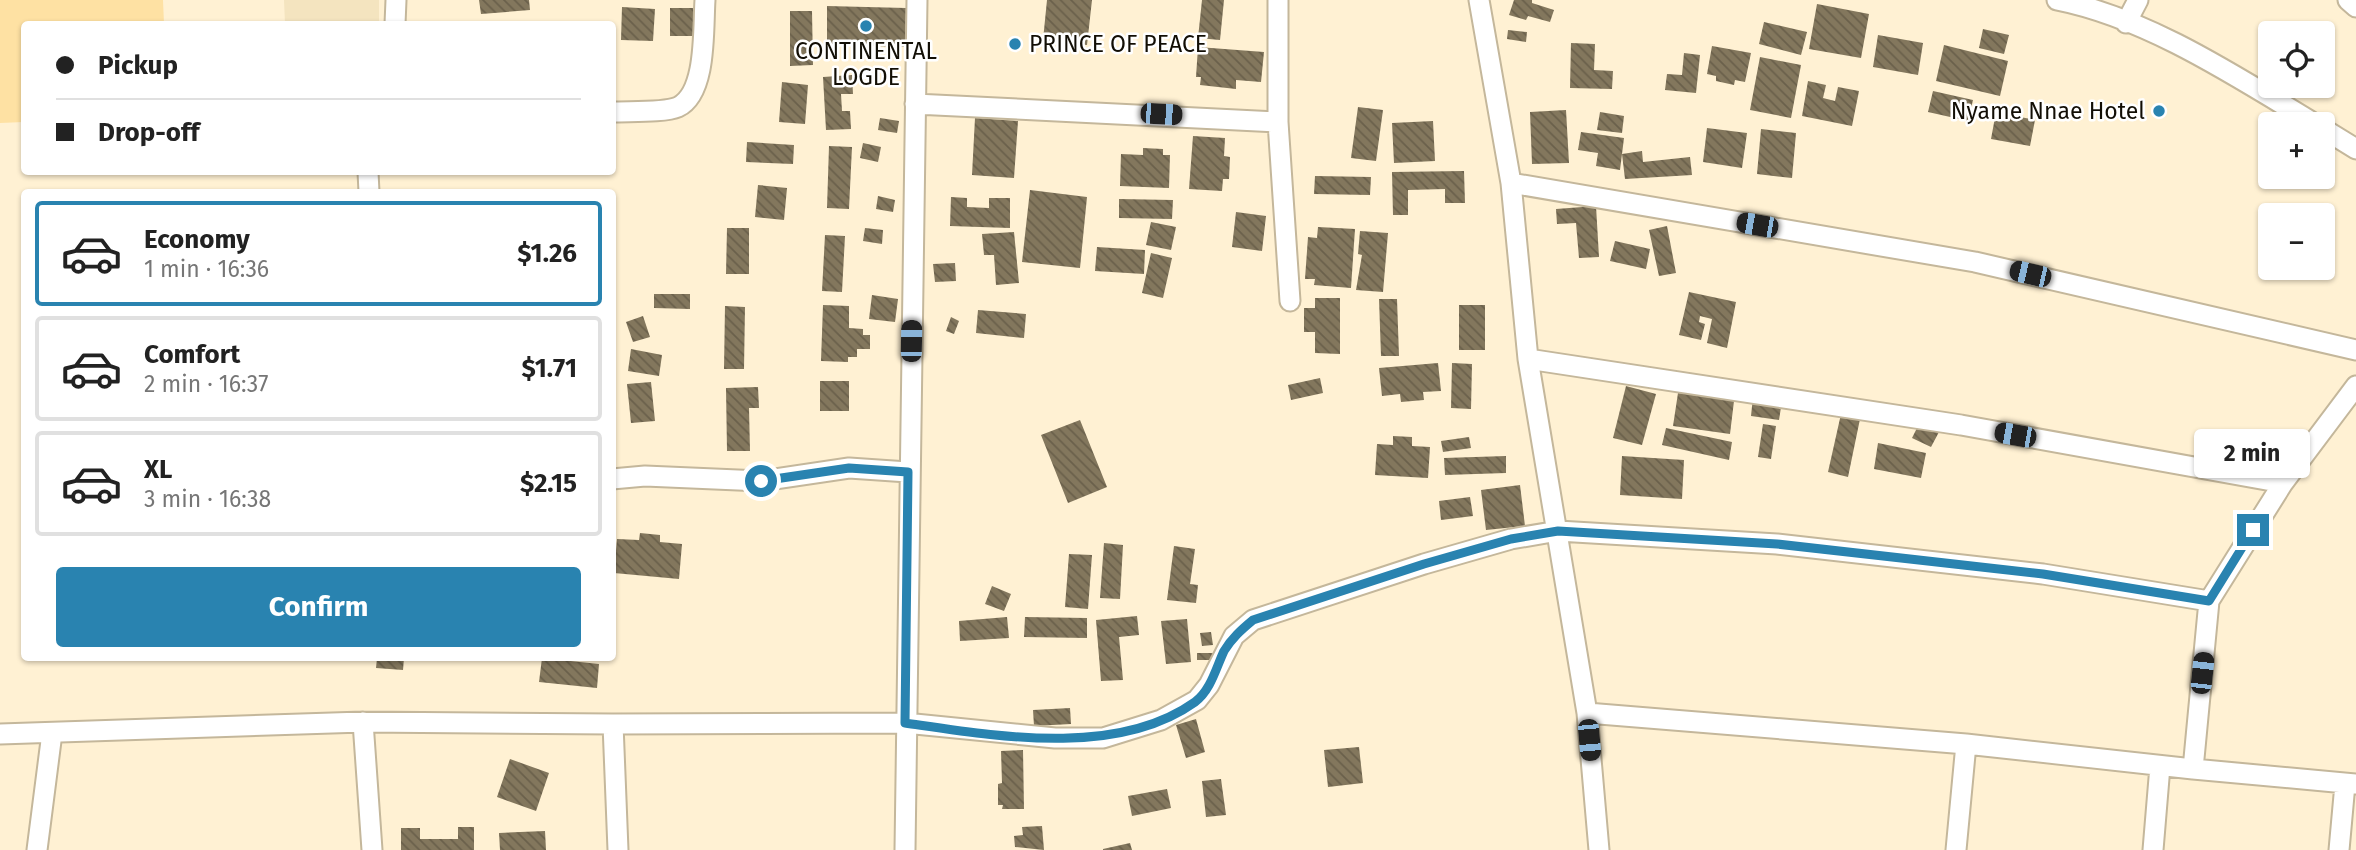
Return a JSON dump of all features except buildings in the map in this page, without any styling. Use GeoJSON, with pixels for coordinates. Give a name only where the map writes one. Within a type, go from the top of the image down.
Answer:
{"type":"FeatureCollection","features":[{"type":"Feature","properties":{"kind":"street"},"geometry":{"type":"LineString","coordinates":[[396,0],[396,21]]}},
{"type":"Feature","properties":{"kind":"street"},"geometry":{"type":"LineString","coordinates":[[616,113],[676,108],[692,97],[699,75],[705,0]]}},
{"type":"Feature","properties":{"kind":"street"},"geometry":{"type":"LineString","coordinates":[[905,850],[908,472],[917,0]]}},
{"type":"Feature","properties":{"kind":"street"},"geometry":{"type":"LineString","coordinates":[[1278,0],[1278,122],[1290,301]]}},
{"type":"Feature","properties":{"kind":"street"},"geometry":{"type":"LineString","coordinates":[[1479,0],[1511,183],[1528,359],[1587,713],[1599,850]]}},
{"type":"Feature","properties":{"kind":"street"},"geometry":{"type":"LineString","coordinates":[[2126,23],[2138,0]]}},
{"type":"Feature","properties":{"kind":"street"},"geometry":{"type":"LineString","coordinates":[[2348,0],[2356,7]]}},
{"type":"Feature","properties":{"kind":"street"},"geometry":{"type":"LineString","coordinates":[[2064,1],[2175,43],[2294,112]]}},
{"type":"Feature","properties":{"kind":"street"},"geometry":{"type":"LineString","coordinates":[[915,104],[1278,122]]}},
{"type":"Feature","properties":{"kind":"street"},"geometry":{"type":"LineString","coordinates":[[2335,136],[2356,149]]}},
{"type":"Feature","properties":{"kind":"street"},"geometry":{"type":"LineString","coordinates":[[1511,183],[1975,262],[2356,350]]}},
{"type":"Feature","properties":{"kind":"street"},"geometry":{"type":"LineString","coordinates":[[1528,359],[1961,425],[2284,483]]}},
{"type":"Feature","properties":{"kind":"street"},"geometry":{"type":"LineString","coordinates":[[2193,769],[2209,601],[2284,483],[2356,386]]}},
{"type":"Feature","properties":{"kind":"street"},"geometry":{"type":"LineString","coordinates":[[616,479],[645,476],[761,481],[849,468],[908,472]]}},
{"type":"Feature","properties":{"kind":"street"},"geometry":{"type":"LineString","coordinates":[[0,734],[363,722],[905,723],[1055,738],[1103,738],[1161,720],[1197,701],[1209,685],[1234,636],[1253,620],[1424,564],[1511,539],[1558,531],[1777,544],[2043,574],[2209,601]]}},
{"type":"Feature","properties":{"kind":"street"},"geometry":{"type":"LineString","coordinates":[[1587,713],[1966,744],[2350,784],[2339,850]]}},
{"type":"Feature","properties":{"kind":"street"},"geometry":{"type":"LineString","coordinates":[[363,722],[372,850]]}},
{"type":"Feature","properties":{"kind":"street"},"geometry":{"type":"LineString","coordinates":[[613,724],[618,850]]}},
{"type":"Feature","properties":{"kind":"street"},"geometry":{"type":"LineString","coordinates":[[37,850],[52,733]]}},
{"type":"Feature","properties":{"kind":"street"},"geometry":{"type":"LineString","coordinates":[[1956,850],[1966,744]]}},
{"type":"Feature","properties":{"kind":"street"},"geometry":{"type":"LineString","coordinates":[[2153,850],[2160,766]]}},
{"type":"Feature","properties":{"kind":"shaded area"},"geometry":{"type":"Polygon","coordinates":[[[0,0],[163,0],[164,21],[21,21],[21,122],[0,123],[0,0]]]}},
{"type":"Feature","properties":{"kind":"shaded area"},"geometry":{"type":"Polygon","coordinates":[[[284,0],[379,0],[379,21],[285,21],[284,0]]]}},
{"type":"Feature","properties":{"kind":"place","name":"CONTINENTAL LOGDE"},"geometry":{"type":"Point","coordinates":[866,26]}},
{"type":"Feature","properties":{"kind":"place","name":"PRINCE OF PEACE"},"geometry":{"type":"Point","coordinates":[1015,44]}},
{"type":"Feature","properties":{"kind":"place","name":"Nyame Nnae Hotel"},"geometry":{"type":"Point","coordinates":[2159,111]}},
{"type":"Feature","properties":{"kind":"route"},"geometry":{"type":"LineString","coordinates":[[761,481],[849,468],[908,472],[905,723],[1055,738],[1103,738],[1161,720],[1197,701],[1209,685],[1234,636],[1253,620],[1371,580],[1511,539],[1558,531],[1777,544],[2043,574],[2209,601],[2253,530]]}}]}
